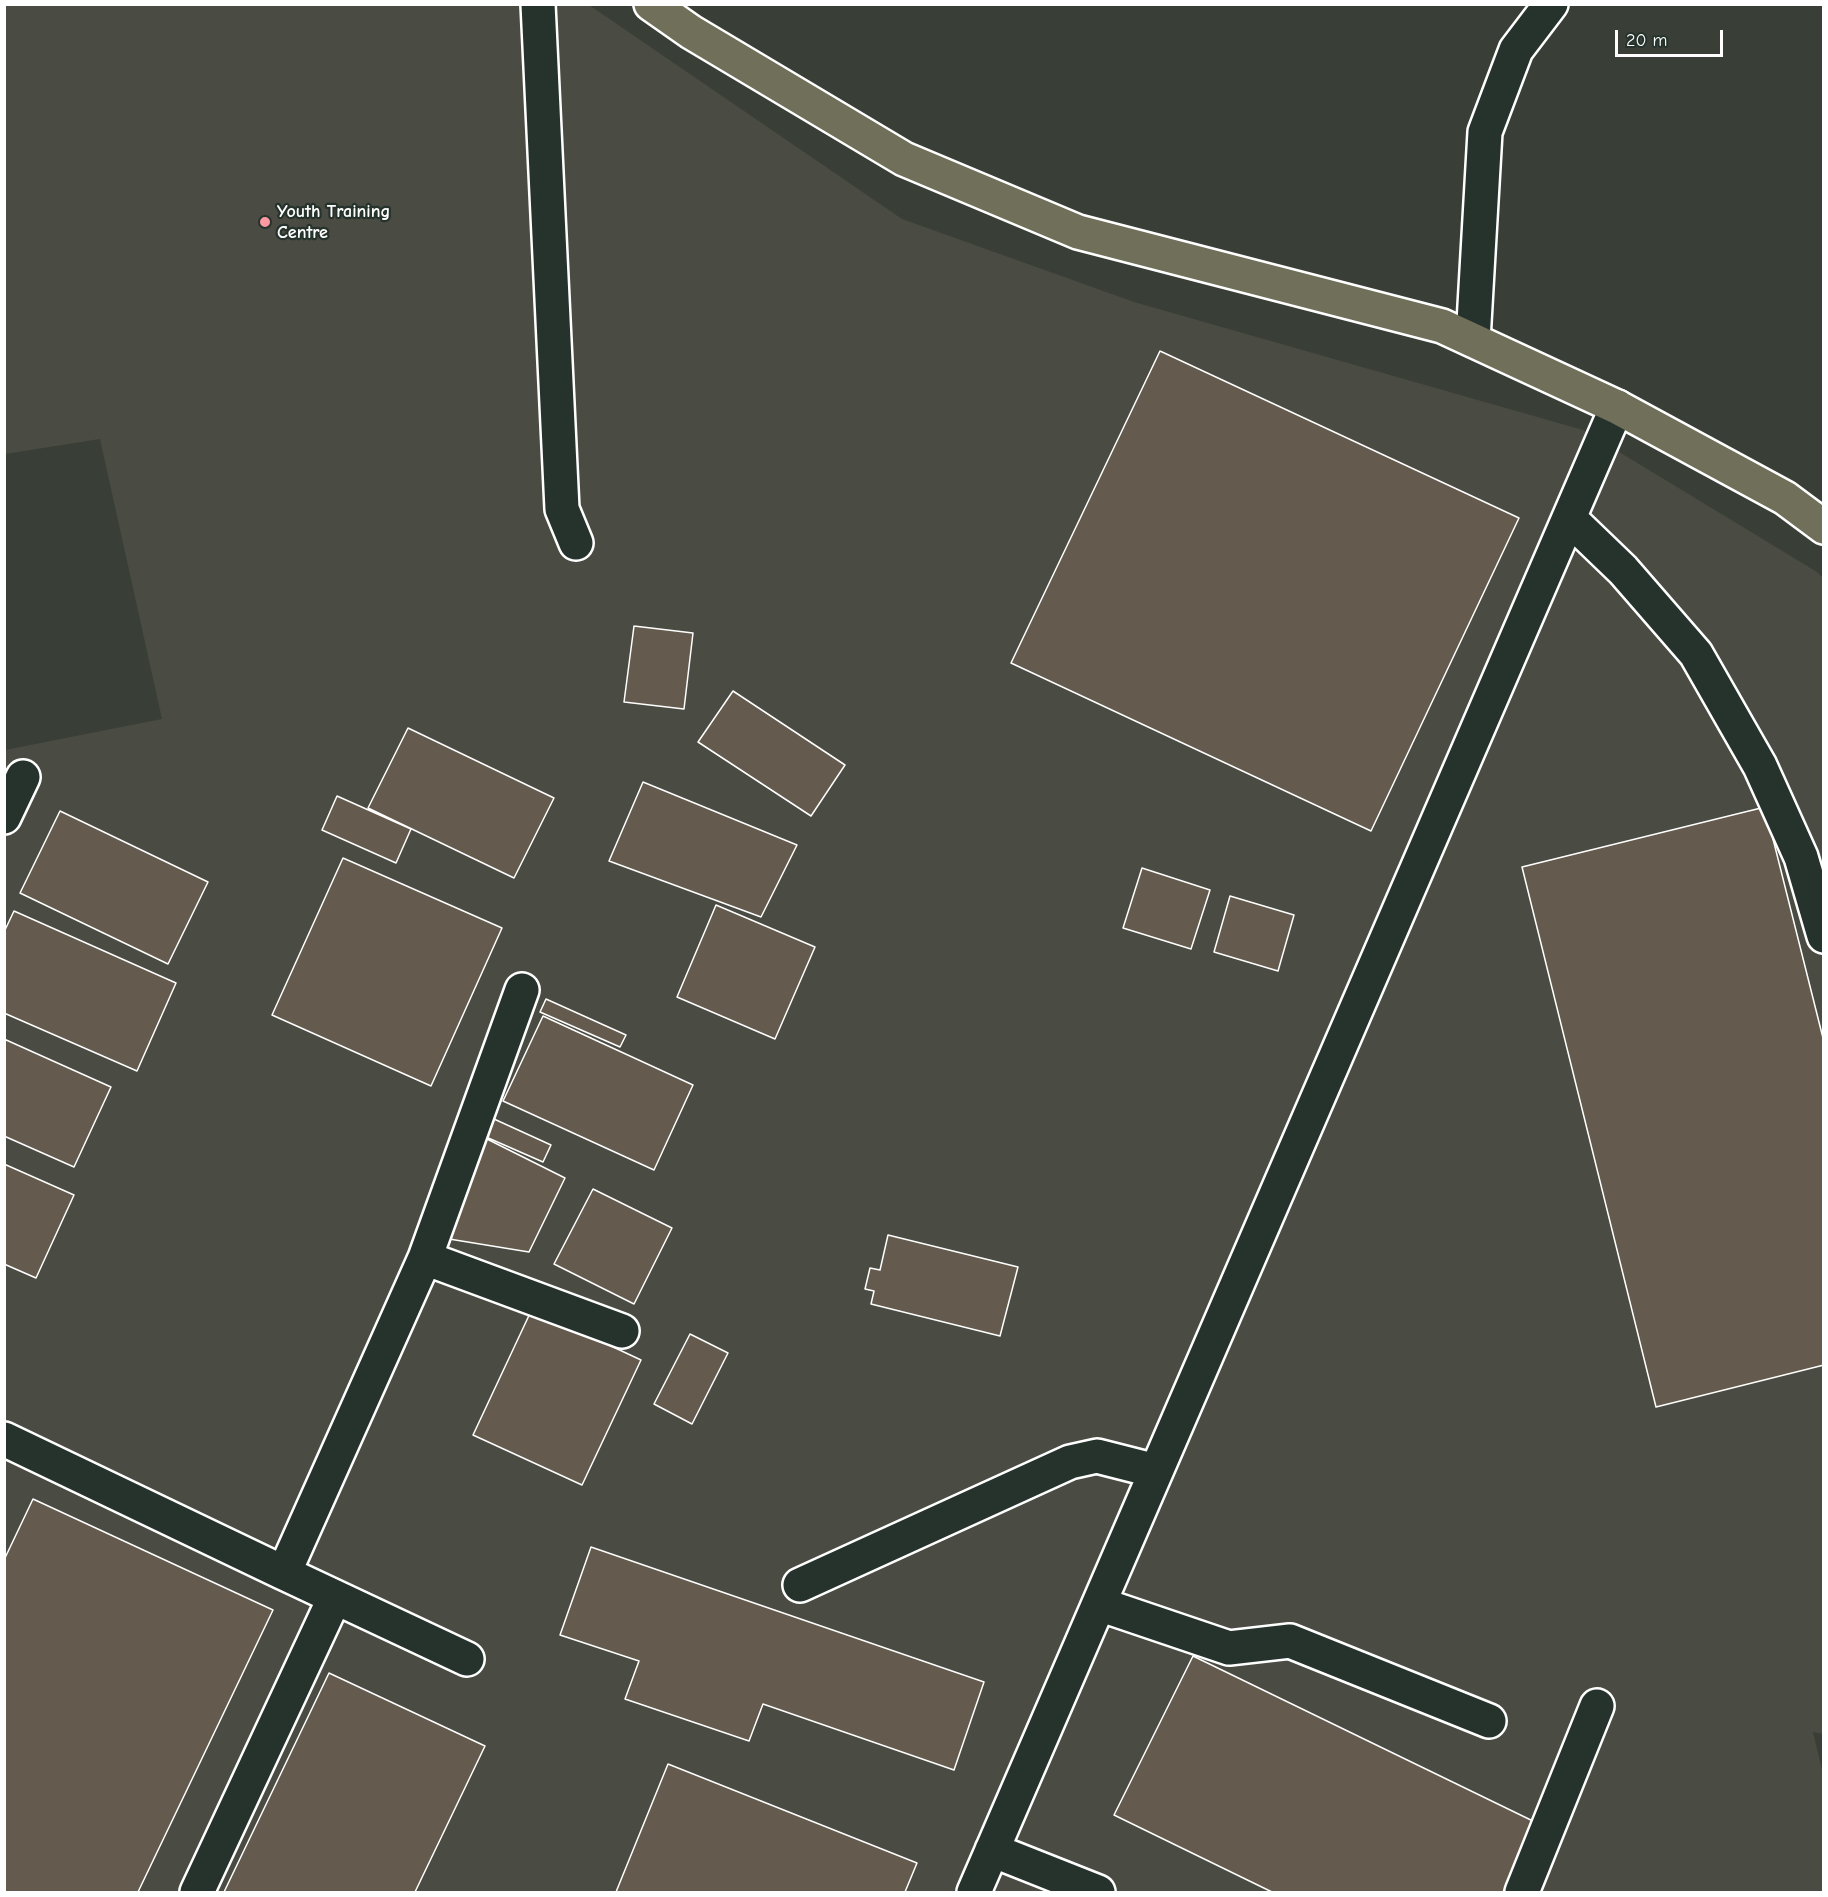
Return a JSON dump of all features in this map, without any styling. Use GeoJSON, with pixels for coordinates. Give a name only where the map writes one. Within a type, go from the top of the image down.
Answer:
{"type":"FeatureCollection","features":[{"type":"Feature","properties":{"kind":"main road"},"geometry":{"type":"LineString","coordinates":[[651,4],[691,32],[904,159],[1078,232],[1442,326],[1617,407],[1785,498],[1824,527]]}},
{"type":"Feature","properties":{"kind":"street"},"geometry":{"type":"LineString","coordinates":[[538,4],[562,509],[576,543]]}},
{"type":"Feature","properties":{"kind":"street"},"geometry":{"type":"LineString","coordinates":[[1473,340],[1485,132],[1516,50],[1551,4]]}},
{"type":"Feature","properties":{"kind":"street"},"geometry":{"type":"LineString","coordinates":[[974,1893],[1617,407]]}},
{"type":"Feature","properties":{"kind":"street"},"geometry":{"type":"LineString","coordinates":[[1569,518],[1623,570],[1696,654],[1760,766],[1801,857],[1824,936]]}},
{"type":"Feature","properties":{"kind":"street"},"geometry":{"type":"LineString","coordinates":[[4,817],[23,777]]}},
{"type":"Feature","properties":{"kind":"street"},"geometry":{"type":"LineString","coordinates":[[284,1573],[425,1258],[522,990]]}},
{"type":"Feature","properties":{"kind":"street"},"geometry":{"type":"LineString","coordinates":[[425,1258],[622,1331]]}},
{"type":"Feature","properties":{"kind":"street"},"geometry":{"type":"LineString","coordinates":[[6,1445],[467,1659]]}},
{"type":"Feature","properties":{"kind":"street"},"geometry":{"type":"LineString","coordinates":[[800,1585],[1070,1462],[1097,1456],[1156,1471]]}},
{"type":"Feature","properties":{"kind":"street"},"geometry":{"type":"LineString","coordinates":[[196,1893],[335,1597]]}},
{"type":"Feature","properties":{"kind":"street"},"geometry":{"type":"LineString","coordinates":[[1099,1604],[1229,1648],[1290,1641],[1489,1721]]}},
{"type":"Feature","properties":{"kind":"street"},"geometry":{"type":"LineString","coordinates":[[1522,1893],[1598,1706]]}},
{"type":"Feature","properties":{"kind":"street"},"geometry":{"type":"LineString","coordinates":[[992,1850],[1098,1893]]}},
{"type":"Feature","properties":{"kind":"shaded area"},"geometry":{"type":"Polygon","coordinates":[[[5,5],[589,5],[902,219],[1134,302],[1583,430],[1817,572],[1824,579],[1823,1734],[1813,1732],[1823,1774],[1823,1892],[5,1892],[5,750],[162,719],[100,439],[5,454],[5,5]]]}},
{"type":"Feature","properties":{"kind":"building"},"geometry":{"type":"Polygon","coordinates":[[[1160,351],[1519,518],[1371,831],[1011,663],[1160,351]]]}},
{"type":"Feature","properties":{"kind":"building"},"geometry":{"type":"Polygon","coordinates":[[[634,626],[693,633],[684,709],[624,702],[634,626]]]}},
{"type":"Feature","properties":{"kind":"building"},"geometry":{"type":"Polygon","coordinates":[[[733,691],[845,765],[811,816],[698,742],[733,691]]]}},
{"type":"Feature","properties":{"kind":"building"},"geometry":{"type":"Polygon","coordinates":[[[408,728],[554,798],[514,878],[368,808],[408,728]]]}},
{"type":"Feature","properties":{"kind":"building"},"geometry":{"type":"Polygon","coordinates":[[[643,782],[797,845],[761,917],[609,861],[643,782]]]}},
{"type":"Feature","properties":{"kind":"building"},"geometry":{"type":"Polygon","coordinates":[[[337,796],[411,829],[396,863],[322,830],[337,796]]]}},
{"type":"Feature","properties":{"kind":"building"},"geometry":{"type":"Polygon","coordinates":[[[1765,807],[1824,1042],[1824,1365],[1656,1407],[1522,867],[1765,807]]]}},
{"type":"Feature","properties":{"kind":"building"},"geometry":{"type":"Polygon","coordinates":[[[60,811],[208,882],[168,964],[20,893],[60,811]]]}},
{"type":"Feature","properties":{"kind":"building"},"geometry":{"type":"Polygon","coordinates":[[[343,858],[502,928],[431,1086],[272,1015],[343,858]]]}},
{"type":"Feature","properties":{"kind":"building"},"geometry":{"type":"Polygon","coordinates":[[[1142,868],[1210,890],[1191,949],[1123,928],[1142,868]]]}},
{"type":"Feature","properties":{"kind":"building"},"geometry":{"type":"Polygon","coordinates":[[[1230,896],[1294,915],[1278,971],[1214,952],[1230,896]]]}},
{"type":"Feature","properties":{"kind":"building"},"geometry":{"type":"Polygon","coordinates":[[[716,905],[815,947],[775,1039],[677,997],[716,905]]]}},
{"type":"Feature","properties":{"kind":"building"},"geometry":{"type":"Polygon","coordinates":[[[14,911],[176,983],[137,1071],[4,1013],[4,932],[14,911]]]}},
{"type":"Feature","properties":{"kind":"building"},"geometry":{"type":"Polygon","coordinates":[[[546,999],[626,1035],[620,1047],[540,1012],[546,999]]]}},
{"type":"Feature","properties":{"kind":"building"},"geometry":{"type":"Polygon","coordinates":[[[543,1016],[693,1085],[654,1170],[503,1101],[543,1016]]]}},
{"type":"Feature","properties":{"kind":"building"},"geometry":{"type":"Polygon","coordinates":[[[4,1039],[111,1087],[74,1167],[4,1136],[4,1039]]]}},
{"type":"Feature","properties":{"kind":"building"},"geometry":{"type":"Polygon","coordinates":[[[494,1119],[551,1145],[543,1162],[486,1137],[494,1119]]]}},
{"type":"Feature","properties":{"kind":"building"},"geometry":{"type":"Polygon","coordinates":[[[485,1138],[565,1178],[529,1252],[443,1238],[485,1138]]]}},
{"type":"Feature","properties":{"kind":"building"},"geometry":{"type":"Polygon","coordinates":[[[4,1164],[74,1195],[36,1278],[4,1264],[4,1164]]]}},
{"type":"Feature","properties":{"kind":"building"},"geometry":{"type":"Polygon","coordinates":[[[593,1189],[672,1228],[634,1304],[554,1264],[593,1189]]]}},
{"type":"Feature","properties":{"kind":"building"},"geometry":{"type":"Polygon","coordinates":[[[888,1235],[1018,1267],[1000,1336],[871,1304],[874,1291],[865,1289],[870,1268],[880,1270],[888,1235]]]}},
{"type":"Feature","properties":{"kind":"building"},"geometry":{"type":"Polygon","coordinates":[[[532,1309],[641,1360],[582,1485],[473,1435],[532,1309]]]}},
{"type":"Feature","properties":{"kind":"building"},"geometry":{"type":"Polygon","coordinates":[[[690,1334],[728,1353],[692,1424],[654,1404],[690,1334]]]}},
{"type":"Feature","properties":{"kind":"building"},"geometry":{"type":"Polygon","coordinates":[[[33,1499],[273,1610],[138,1892],[4,1892],[4,1560],[33,1499]]]}},
{"type":"Feature","properties":{"kind":"building"},"geometry":{"type":"Polygon","coordinates":[[[591,1547],[984,1682],[954,1770],[763,1704],[749,1741],[625,1699],[639,1661],[560,1635],[591,1547]]]}},
{"type":"Feature","properties":{"kind":"building"},"geometry":{"type":"Polygon","coordinates":[[[1193,1656],[1537,1823],[1503,1892],[1272,1892],[1114,1815],[1193,1656]]]}},
{"type":"Feature","properties":{"kind":"building"},"geometry":{"type":"Polygon","coordinates":[[[329,1673],[485,1746],[415,1892],[224,1892],[329,1673]]]}},
{"type":"Feature","properties":{"kind":"building"},"geometry":{"type":"Polygon","coordinates":[[[668,1764],[917,1863],[905,1892],[616,1892],[668,1764]]]}},
{"type":"Feature","properties":{"kind":"place","name":"Youth Training Centre"},"geometry":{"type":"Point","coordinates":[265,222]}}]}
